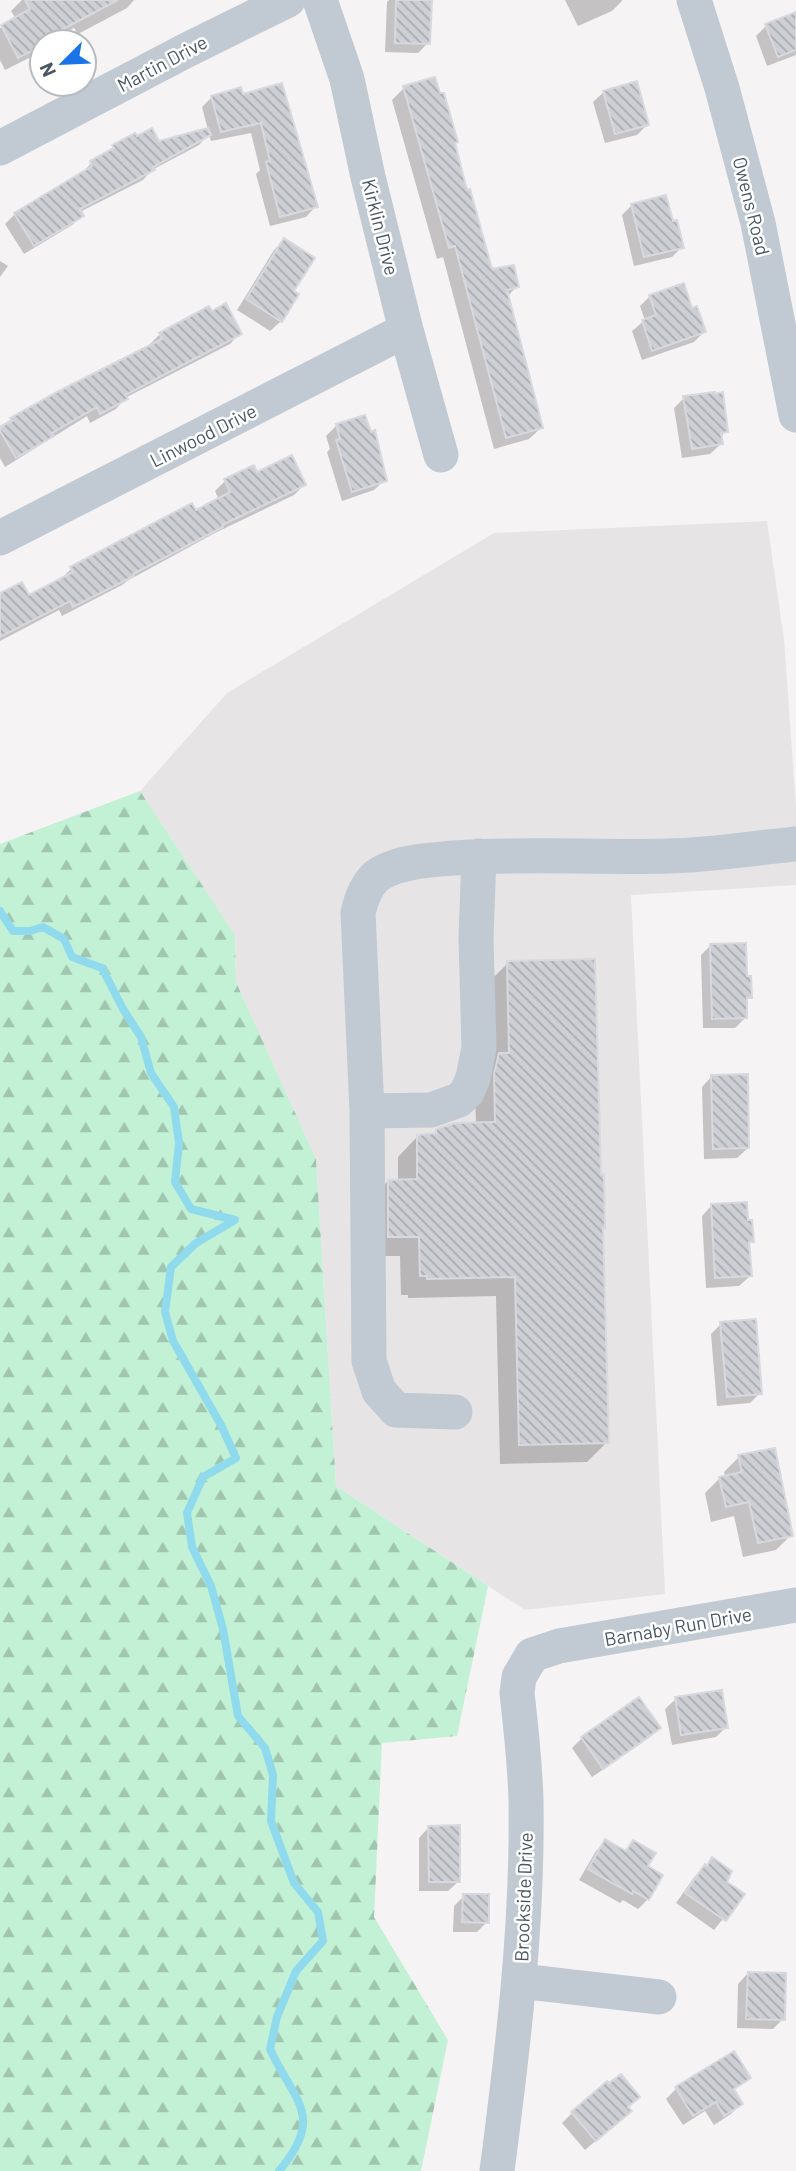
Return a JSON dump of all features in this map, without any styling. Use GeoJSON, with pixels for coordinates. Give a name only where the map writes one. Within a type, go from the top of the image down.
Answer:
{"type":"FeatureCollection","features":[{"type":"Feature","properties":{"kind":"street","name":"Martin Drive"},"geometry":{"type":"LineString","coordinates":[[0,148],[288,0]]}},
{"type":"Feature","properties":{"kind":"street","name":"Kirklin Drive"},"geometry":{"type":"LineString","coordinates":[[320,0],[347,79],[406,330],[441,455]]}},
{"type":"Feature","properties":{"kind":"street","name":"Owens Road"},"geometry":{"type":"LineString","coordinates":[[694,0],[722,88],[758,223],[796,415]]}},
{"type":"Feature","properties":{"kind":"street","name":"Linwood Drive"},"geometry":{"type":"LineString","coordinates":[[0,538],[406,330]]}},
{"type":"Feature","properties":{"kind":"street"},"geometry":{"type":"LineString","coordinates":[[455,1412],[396,1410],[379,1391],[369,1361],[365,1027],[358,931],[360,901],[372,881],[381,873],[408,863],[479,856],[670,856],[796,844]]}},
{"type":"Feature","properties":{"kind":"street"},"geometry":{"type":"LineString","coordinates":[[367,1111],[431,1110],[459,1100],[467,1092],[473,1078],[479,1048],[476,938],[479,856]]}},
{"type":"Feature","properties":{"kind":"street","name":"Barnaby Run Drive"},"geometry":{"type":"LineString","coordinates":[[559,1646],[796,1605]]}},
{"type":"Feature","properties":{"kind":"street","name":"Brookside Drive"},"geometry":{"type":"LineString","coordinates":[[497,2171],[520,1981],[526,1798],[517,1693],[519,1677],[532,1655],[559,1646]]}},
{"type":"Feature","properties":{"kind":"street"},"geometry":{"type":"LineString","coordinates":[[520,1981],[659,1997]]}},
{"type":"Feature","properties":{"kind":"shaded area"},"geometry":{"type":"Polygon","coordinates":[[[767,521],[784,640],[796,807],[796,885],[631,895],[665,1594],[525,1610],[336,1486],[316,1159],[236,982],[235,935],[140,791],[227,693],[494,533],[767,521]]]}},
{"type":"Feature","properties":{"kind":"green space"},"geometry":{"type":"Polygon","coordinates":[[[140,791],[235,935],[236,982],[316,1159],[336,1486],[488,1586],[457,1736],[382,1743],[374,1917],[448,2040],[421,2171],[0,2171],[0,844],[140,791]]]}},
{"type":"Feature","properties":{"kind":"building"},"geometry":{"type":"Polygon","coordinates":[[[25,0],[118,0],[65,28],[28,28],[28,53],[18,58],[1,25],[30,9],[25,0]]]}},
{"type":"Feature","properties":{"kind":"building"},"geometry":{"type":"Polygon","coordinates":[[[396,0],[432,0],[430,44],[395,43],[396,0]]]}},
{"type":"Feature","properties":{"kind":"building"},"geometry":{"type":"Polygon","coordinates":[[[796,12],[796,50],[778,57],[765,24],[796,12]]]}},
{"type":"Feature","properties":{"kind":"building"},"geometry":{"type":"Polygon","coordinates":[[[435,77],[440,93],[444,93],[458,142],[455,143],[467,190],[470,189],[492,269],[514,265],[519,287],[507,290],[543,428],[506,438],[455,246],[449,248],[403,86],[435,77]]]}},
{"type":"Feature","properties":{"kind":"building"},"geometry":{"type":"Polygon","coordinates":[[[637,81],[649,125],[615,134],[603,91],[637,81]]]}},
{"type":"Feature","properties":{"kind":"building"},"geometry":{"type":"Polygon","coordinates":[[[282,83],[318,207],[280,217],[266,162],[270,161],[261,123],[221,132],[211,96],[241,87],[243,94],[282,83]]]}},
{"type":"Feature","properties":{"kind":"building"},"geometry":{"type":"Polygon","coordinates":[[[152,128],[159,141],[208,128],[211,135],[153,167],[155,170],[80,209],[84,216],[34,246],[14,213],[92,166],[90,161],[114,148],[112,145],[152,128]]]}},
{"type":"Feature","properties":{"kind":"building"},"geometry":{"type":"Polygon","coordinates":[[[666,195],[673,221],[677,220],[684,248],[644,257],[631,204],[666,195]]]}},
{"type":"Feature","properties":{"kind":"building"},"geometry":{"type":"Polygon","coordinates":[[[284,238],[315,258],[294,291],[299,294],[282,322],[246,299],[284,238]]]}},
{"type":"Feature","properties":{"kind":"building"},"geometry":{"type":"Polygon","coordinates":[[[684,283],[692,308],[697,306],[706,332],[652,351],[642,320],[656,315],[649,295],[684,283]]]}},
{"type":"Feature","properties":{"kind":"building"},"geometry":{"type":"Polygon","coordinates":[[[226,303],[242,334],[125,395],[128,399],[100,414],[97,407],[16,458],[0,431],[0,427],[12,421],[10,418],[162,339],[159,333],[209,306],[212,311],[226,303]]]}},
{"type":"Feature","properties":{"kind":"building"},"geometry":{"type":"Polygon","coordinates":[[[723,392],[728,432],[721,433],[723,444],[692,449],[683,396],[723,392]]]}},
{"type":"Feature","properties":{"kind":"building"},"geometry":{"type":"Polygon","coordinates":[[[365,415],[371,432],[375,430],[387,481],[352,492],[336,440],[340,439],[336,424],[365,415]]]}},
{"type":"Feature","properties":{"kind":"building"},"geometry":{"type":"Polygon","coordinates":[[[292,455],[306,485],[222,525],[223,527],[133,574],[134,576],[73,607],[70,601],[0,637],[0,593],[22,582],[29,595],[73,572],[70,567],[192,503],[196,510],[230,492],[224,479],[254,465],[257,472],[292,455]]]}},
{"type":"Feature","properties":{"kind":"building"},"geometry":{"type":"Polygon","coordinates":[[[746,943],[747,976],[751,976],[752,998],[747,998],[747,1018],[712,1019],[710,944],[746,943]]]}},
{"type":"Feature","properties":{"kind":"building"},"geometry":{"type":"Polygon","coordinates":[[[595,959],[601,1174],[604,1174],[609,1443],[519,1445],[515,1277],[427,1279],[427,1276],[420,1276],[419,1237],[388,1237],[388,1180],[417,1179],[417,1135],[436,1133],[436,1129],[455,1123],[495,1122],[494,1074],[499,1053],[509,1053],[507,961],[595,959]]]}},
{"type":"Feature","properties":{"kind":"building"},"geometry":{"type":"Polygon","coordinates":[[[748,1074],[749,1148],[713,1149],[711,1075],[748,1074]]]}},
{"type":"Feature","properties":{"kind":"building"},"geometry":{"type":"Polygon","coordinates":[[[747,1202],[748,1220],[752,1220],[754,1242],[749,1242],[752,1276],[715,1278],[711,1204],[747,1202]]]}},
{"type":"Feature","properties":{"kind":"building"},"geometry":{"type":"Polygon","coordinates":[[[756,1319],[762,1394],[727,1397],[720,1322],[756,1319]]]}},
{"type":"Feature","properties":{"kind":"building"},"geometry":{"type":"Polygon","coordinates":[[[775,1448],[793,1536],[758,1543],[749,1502],[726,1507],[719,1477],[742,1472],[738,1455],[775,1448]]]}},
{"type":"Feature","properties":{"kind":"building"},"geometry":{"type":"Polygon","coordinates":[[[722,1690],[728,1728],[681,1735],[675,1697],[722,1690]]]}},
{"type":"Feature","properties":{"kind":"building"},"geometry":{"type":"Polygon","coordinates":[[[639,1697],[661,1728],[603,1769],[581,1737],[639,1697]]]}},
{"type":"Feature","properties":{"kind":"building"},"geometry":{"type":"Polygon","coordinates":[[[460,1825],[460,1882],[429,1882],[428,1826],[460,1825]]]}},
{"type":"Feature","properties":{"kind":"building"},"geometry":{"type":"Polygon","coordinates":[[[605,1839],[626,1851],[633,1840],[656,1853],[648,1866],[663,1875],[649,1900],[633,1891],[632,1894],[588,1869],[605,1839]]]}},
{"type":"Feature","properties":{"kind":"building"},"geometry":{"type":"Polygon","coordinates":[[[712,1857],[732,1871],[727,1882],[745,1894],[726,1921],[685,1893],[712,1857]]]}},
{"type":"Feature","properties":{"kind":"building"},"geometry":{"type":"Polygon","coordinates":[[[463,1894],[489,1894],[489,1923],[462,1922],[463,1894]]]}},
{"type":"Feature","properties":{"kind":"building"},"geometry":{"type":"Polygon","coordinates":[[[748,1972],[786,1973],[785,2020],[746,2019],[748,1972]]]}},
{"type":"Feature","properties":{"kind":"building"},"geometry":{"type":"Polygon","coordinates":[[[734,2051],[751,2078],[734,2089],[743,2104],[724,2116],[716,2102],[693,2116],[675,2087],[734,2051]]]}},
{"type":"Feature","properties":{"kind":"building"},"geometry":{"type":"Polygon","coordinates":[[[621,2074],[640,2097],[628,2107],[632,2111],[596,2141],[571,2112],[607,2081],[609,2083],[621,2074]]]}},
{"type":"Feature","properties":{"kind":"waterway"},"geometry":{"type":"LineString","coordinates":[[0,911],[13,931],[30,931],[43,927],[64,939],[72,957],[102,968],[141,1037],[151,1073],[174,1107],[179,1143],[175,1182],[191,1209],[235,1220],[196,1243],[171,1267],[165,1312],[173,1341],[221,1425],[236,1458],[203,1477],[187,1513],[192,1547],[211,1586],[223,1629],[238,1716],[265,1748],[273,1775],[271,1821],[294,1883],[318,1912],[323,1941],[296,1971],[277,2017],[270,2049],[296,2096],[303,2122],[301,2136],[279,2171]]}}]}
